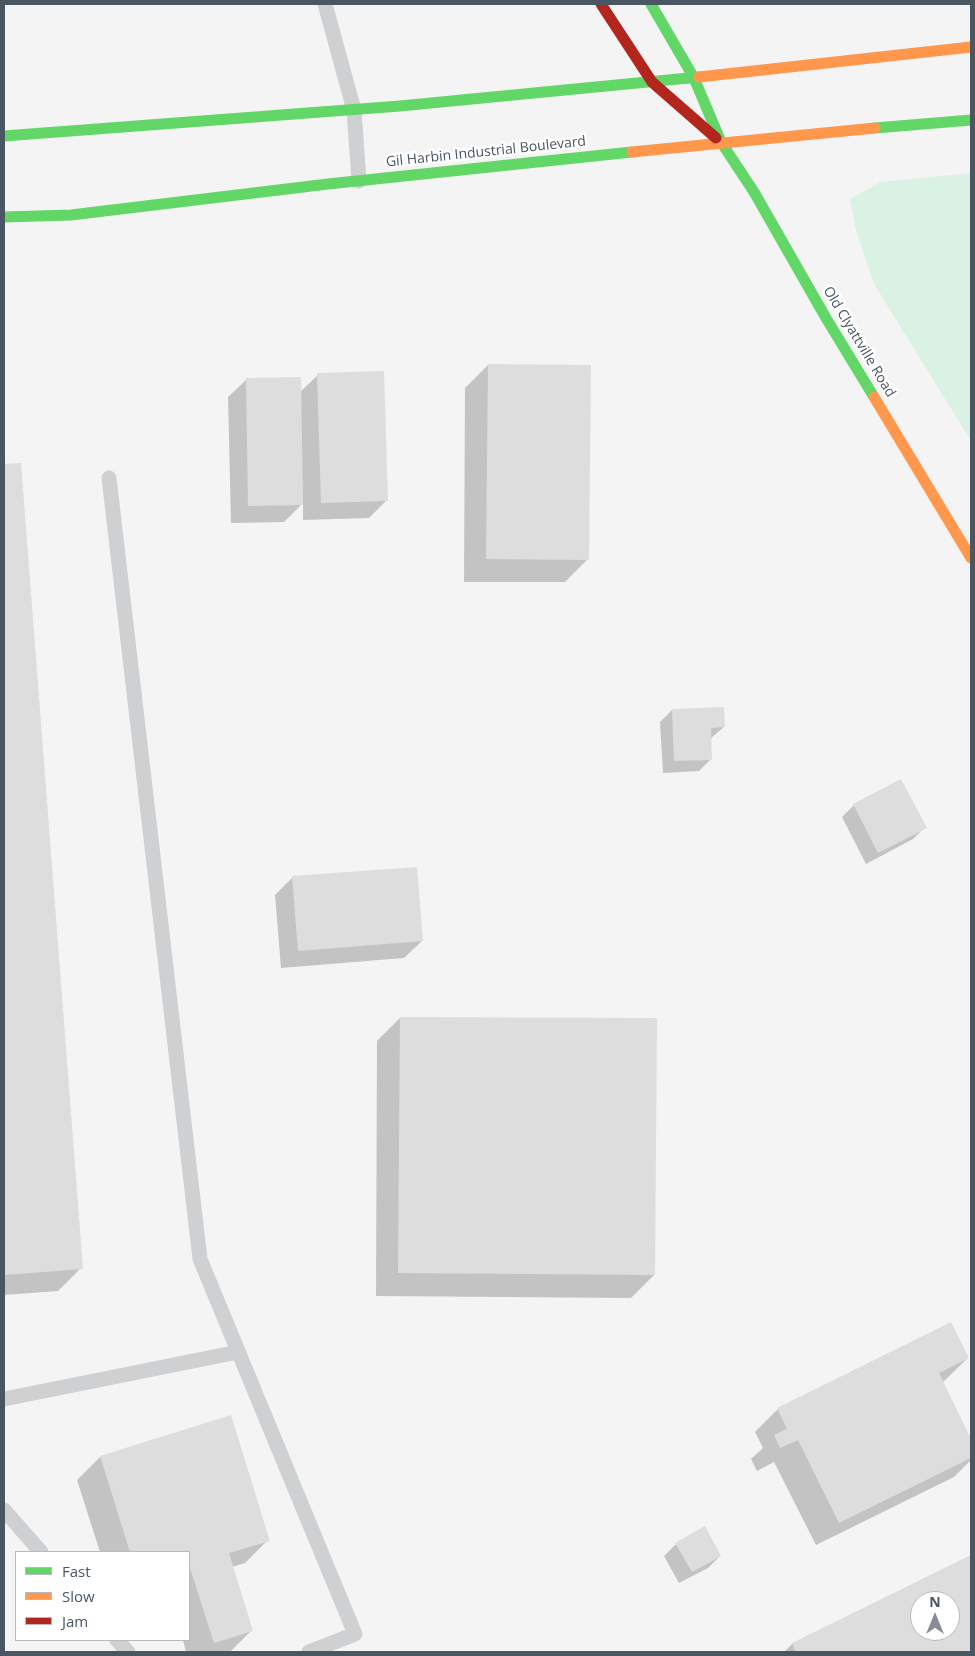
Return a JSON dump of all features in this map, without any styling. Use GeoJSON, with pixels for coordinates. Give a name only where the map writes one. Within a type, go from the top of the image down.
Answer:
{"type":"FeatureCollection","features":[{"type":"Feature","properties":{"kind":"street","name":"Old Clyattville Road"},"geometry":{"type":"LineString","coordinates":[[601,4],[652,82],[721,142]]}},
{"type":"Feature","properties":{"kind":"street","name":"Old Clyattville Road"},"geometry":{"type":"LineString","coordinates":[[651,4],[694,78],[721,142],[754,192],[826,318],[971,558]]}},
{"type":"Feature","properties":{"kind":"street"},"geometry":{"type":"LineString","coordinates":[[4,136],[354,110],[694,78],[971,47]]}},
{"type":"Feature","properties":{"kind":"street","name":"Gil Harbin Industrial Boulevard"},"geometry":{"type":"LineString","coordinates":[[4,217],[71,215],[359,181],[721,142],[971,120]]}},
{"type":"Feature","properties":{"kind":"lane"},"geometry":{"type":"LineString","coordinates":[[325,4],[354,110],[359,181]]}},
{"type":"Feature","properties":{"kind":"lane"},"geometry":{"type":"LineString","coordinates":[[109,478],[200,1259],[355,1634],[308,1652]]}},
{"type":"Feature","properties":{"kind":"lane"},"geometry":{"type":"LineString","coordinates":[[4,1399],[238,1352]]}},
{"type":"Feature","properties":{"kind":"lane"},"geometry":{"type":"LineString","coordinates":[[4,1510],[40,1551]]}},
{"type":"Feature","properties":{"kind":"lane"},"geometry":{"type":"LineString","coordinates":[[118,1641],[128,1652]]}},
{"type":"Feature","properties":{"kind":"green space"},"geometry":{"type":"Polygon","coordinates":[[[971,173],[971,441],[874,284],[856,230],[850,199],[880,182],[971,173]]]}},
{"type":"Feature","properties":{"kind":"building"},"geometry":{"type":"Polygon","coordinates":[[[488,364],[591,365],[589,560],[486,559],[488,364]]]}},
{"type":"Feature","properties":{"kind":"building"},"geometry":{"type":"Polygon","coordinates":[[[384,371],[388,501],[321,503],[317,373],[384,371]]]}},
{"type":"Feature","properties":{"kind":"building"},"geometry":{"type":"Polygon","coordinates":[[[301,377],[303,505],[248,506],[246,378],[301,377]]]}},
{"type":"Feature","properties":{"kind":"building"},"geometry":{"type":"Polygon","coordinates":[[[21,463],[83,1269],[4,1275],[4,464],[21,463]]]}},
{"type":"Feature","properties":{"kind":"building"},"geometry":{"type":"Polygon","coordinates":[[[724,707],[725,727],[711,728],[712,760],[674,761],[672,709],[724,707]]]}},
{"type":"Feature","properties":{"kind":"building"},"geometry":{"type":"Polygon","coordinates":[[[901,779],[927,828],[878,853],[853,804],[901,779]]]}},
{"type":"Feature","properties":{"kind":"building"},"geometry":{"type":"Polygon","coordinates":[[[417,867],[423,941],[298,951],[292,876],[417,867]]]}},
{"type":"Feature","properties":{"kind":"building"},"geometry":{"type":"Polygon","coordinates":[[[400,1017],[657,1018],[655,1275],[398,1273],[400,1017]]]}},
{"type":"Feature","properties":{"kind":"building"},"geometry":{"type":"Polygon","coordinates":[[[951,1322],[969,1358],[939,1373],[971,1439],[971,1458],[839,1523],[798,1440],[780,1448],[774,1435],[787,1429],[777,1408],[951,1322]]]}},
{"type":"Feature","properties":{"kind":"building"},"geometry":{"type":"Polygon","coordinates":[[[231,1415],[270,1541],[229,1553],[253,1631],[214,1643],[190,1568],[190,1551],[130,1551],[100,1456],[231,1415]]]}},
{"type":"Feature","properties":{"kind":"building"},"geometry":{"type":"Polygon","coordinates":[[[705,1526],[721,1556],[692,1572],[675,1543],[705,1526]]]}},
{"type":"Feature","properties":{"kind":"building"},"geometry":{"type":"Polygon","coordinates":[[[971,1555],[971,1652],[796,1652],[792,1643],[971,1555]]]}},
{"type":"Feature","properties":{"kind":"traffic: fast"},"geometry":{"type":"LineString","coordinates":[[651,4],[694,78],[721,142],[754,192],[826,318],[874,397]]}},
{"type":"Feature","properties":{"kind":"traffic: fast"},"geometry":{"type":"LineString","coordinates":[[4,136],[400,106],[699,77]]}},
{"type":"Feature","properties":{"kind":"traffic: fast"},"geometry":{"type":"LineString","coordinates":[[875,128],[971,120]]}},
{"type":"Feature","properties":{"kind":"traffic: fast"},"geometry":{"type":"LineString","coordinates":[[4,217],[71,215],[328,184],[632,152]]}},
{"type":"Feature","properties":{"kind":"traffic: slow"},"geometry":{"type":"LineString","coordinates":[[699,77],[971,47]]}},
{"type":"Feature","properties":{"kind":"traffic: slow"},"geometry":{"type":"LineString","coordinates":[[632,152],[875,128]]}},
{"type":"Feature","properties":{"kind":"traffic: slow"},"geometry":{"type":"LineString","coordinates":[[874,397],[971,558]]}},
{"type":"Feature","properties":{"kind":"traffic: jam"},"geometry":{"type":"LineString","coordinates":[[601,4],[652,82],[716,138]]}}]}
